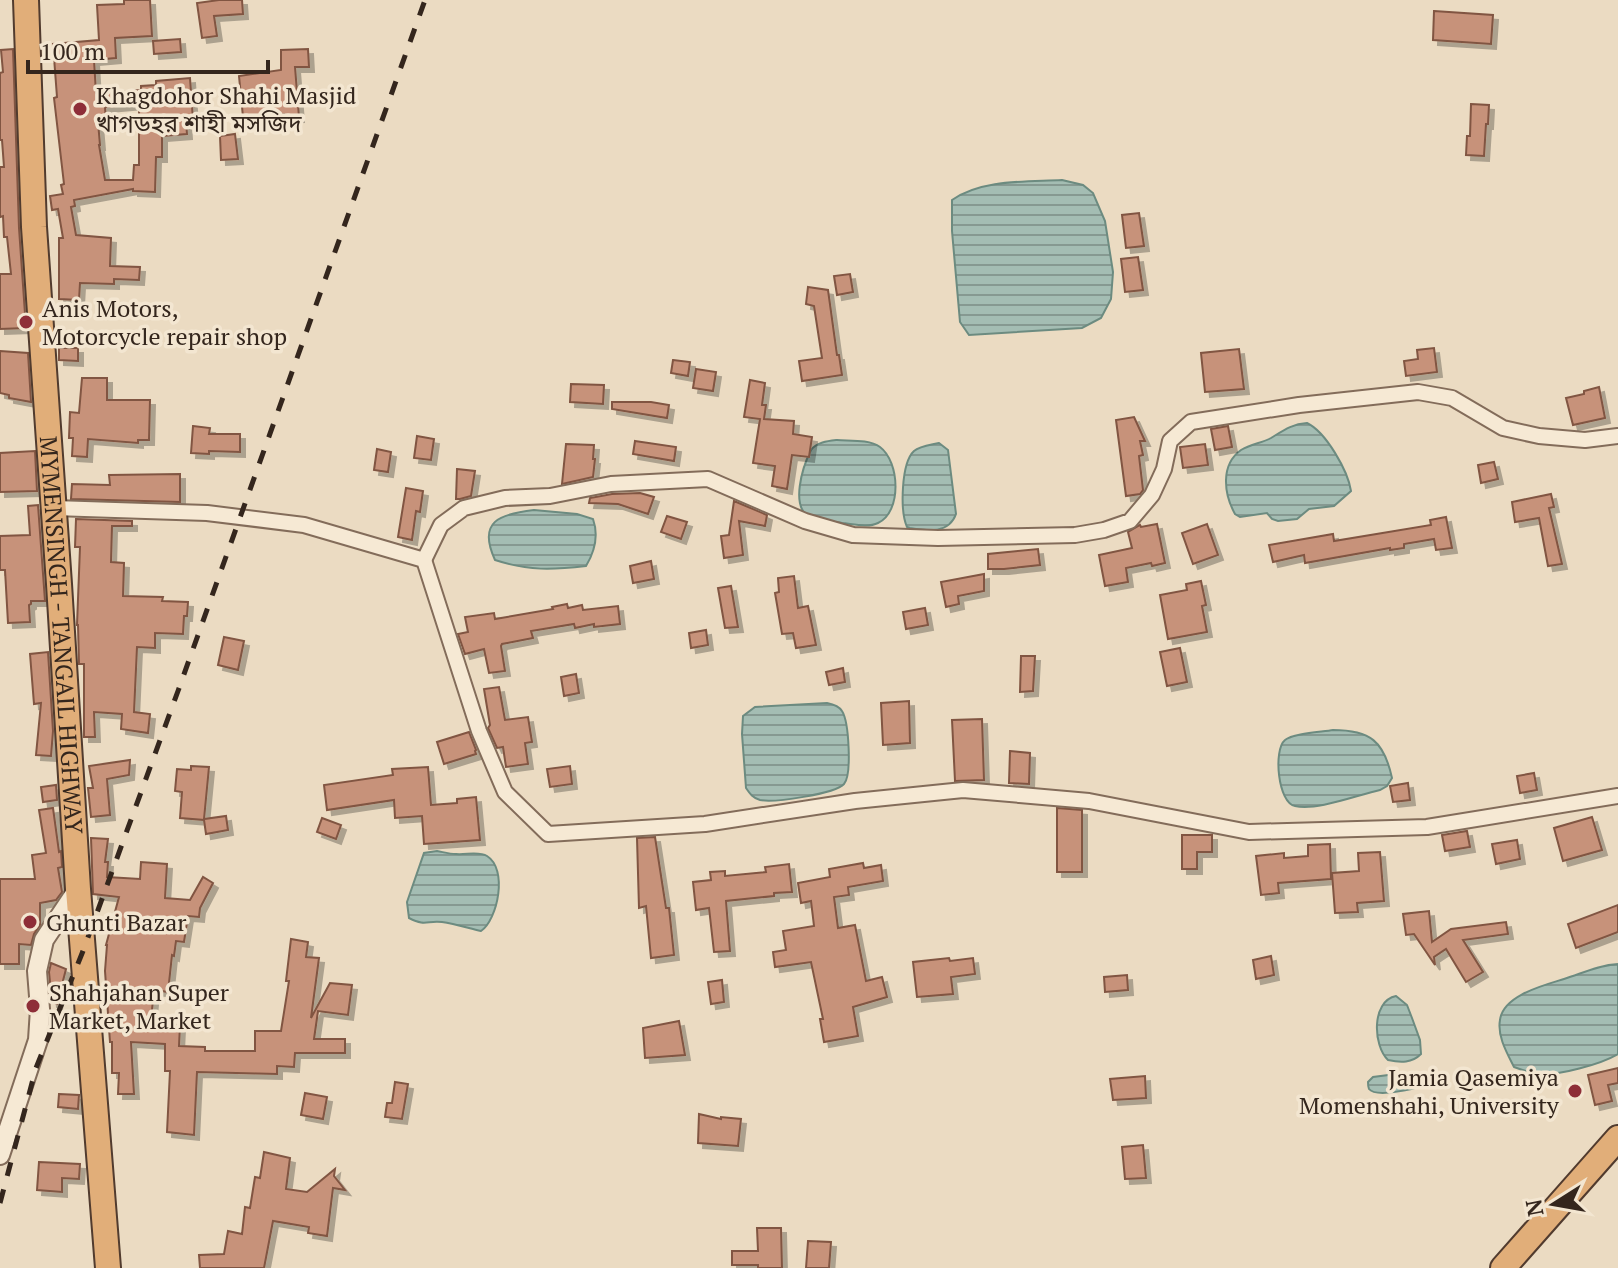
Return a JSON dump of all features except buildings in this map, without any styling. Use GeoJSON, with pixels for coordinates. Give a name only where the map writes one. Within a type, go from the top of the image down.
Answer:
{"type":"FeatureCollection","features":[{"type":"Feature","properties":{"kind":"highway","name":"MYMENSINGH - TANGAIL HIGHWAY"},"geometry":{"type":"LineString","coordinates":[[26,0],[34,227],[78,889],[108,1268]]}},
{"type":"Feature","properties":{"kind":"highway"},"geometry":{"type":"LineString","coordinates":[[1503,1268],[1618,1138]]}},
{"type":"Feature","properties":{"kind":"street"},"geometry":{"type":"LineString","coordinates":[[1618,436],[1585,440],[1515,431],[1478,415],[1452,398],[1418,392],[1299,405],[1191,422],[1170,441],[1164,469],[1152,495],[1130,521],[1075,535],[938,538],[853,535],[805,521],[708,479],[611,484],[550,496],[505,498],[464,508],[441,525],[424,560],[479,731],[505,792],[548,834],[705,824],[855,801],[963,790],[1089,801],[1249,832],[1427,827],[1618,796]]}},
{"type":"Feature","properties":{"kind":"street"},"geometry":{"type":"LineString","coordinates":[[54,508],[207,513],[304,525],[424,560]]}},
{"type":"Feature","properties":{"kind":"street"},"geometry":{"type":"LineString","coordinates":[[0,1155],[38,1040],[40,1009],[37,971],[44,940],[78,889]]}},
{"type":"Feature","properties":{"kind":"shaded area"},"geometry":{"type":"Polygon","coordinates":[[[1062,180],[1083,185],[1093,193],[1105,221],[1113,272],[1111,299],[1101,318],[1082,328],[969,335],[960,322],[952,200],[991,185],[1062,180]]]}},
{"type":"Feature","properties":{"kind":"shaded area"},"geometry":{"type":"Polygon","coordinates":[[[1307,423],[1335,453],[1351,491],[1334,506],[1309,509],[1297,519],[1278,521],[1267,513],[1240,517],[1235,514],[1228,498],[1226,480],[1234,456],[1288,428],[1307,423]]]}},
{"type":"Feature","properties":{"kind":"shaded area"},"geometry":{"type":"Polygon","coordinates":[[[826,441],[876,444],[892,464],[896,486],[894,498],[886,517],[878,523],[860,525],[818,520],[804,513],[799,496],[800,486],[811,450],[826,441]]]}},
{"type":"Feature","properties":{"kind":"shaded area"},"geometry":{"type":"Polygon","coordinates":[[[939,443],[948,450],[956,514],[948,525],[937,530],[907,527],[903,510],[906,466],[914,451],[939,443]]]}},
{"type":"Feature","properties":{"kind":"shaded area"},"geometry":{"type":"Polygon","coordinates":[[[534,510],[577,514],[593,519],[595,543],[586,566],[540,569],[495,560],[490,547],[490,528],[502,517],[534,510]]]}},
{"type":"Feature","properties":{"kind":"shaded area"},"geometry":{"type":"Polygon","coordinates":[[[827,703],[841,709],[846,726],[849,760],[844,784],[829,791],[790,799],[767,801],[754,797],[746,788],[743,716],[755,707],[827,703]]]}},
{"type":"Feature","properties":{"kind":"shaded area"},"geometry":{"type":"Polygon","coordinates":[[[1333,730],[1357,732],[1373,740],[1385,755],[1392,778],[1380,790],[1325,804],[1304,807],[1289,803],[1279,776],[1281,746],[1294,736],[1333,730]]]}},
{"type":"Feature","properties":{"kind":"shaded area"},"geometry":{"type":"Polygon","coordinates":[[[424,853],[480,854],[493,862],[499,882],[498,894],[492,916],[481,931],[409,918],[407,902],[424,853]]]}},
{"type":"Feature","properties":{"kind":"shaded area"},"geometry":{"type":"Polygon","coordinates":[[[1618,964],[1618,1054],[1591,1065],[1557,1073],[1536,1074],[1514,1067],[1500,1032],[1500,1020],[1509,1004],[1536,988],[1618,964]]]}},
{"type":"Feature","properties":{"kind":"shaded area"},"geometry":{"type":"Polygon","coordinates":[[[1396,996],[1407,1005],[1420,1040],[1421,1054],[1406,1062],[1388,1060],[1377,1035],[1382,1006],[1396,996]]]}},
{"type":"Feature","properties":{"kind":"shaded area"},"geometry":{"type":"Polygon","coordinates":[[[1404,1073],[1423,1076],[1424,1085],[1387,1093],[1369,1089],[1368,1082],[1373,1077],[1404,1073]]]}},
{"type":"Feature","properties":{"kind":"railway"},"geometry":{"type":"LineString","coordinates":[[0,1203],[36,1068],[83,951],[178,691],[425,0]]}},
{"type":"Feature","properties":{"kind":"place","name":"Khagdohor Shahi Masjid খাগডহর শাহী মসজিদ"},"geometry":{"type":"Point","coordinates":[80,109]}},
{"type":"Feature","properties":{"kind":"place","name":"Anis Motors, Motorcycle repair shop"},"geometry":{"type":"Point","coordinates":[26,322]}},
{"type":"Feature","properties":{"kind":"place","name":"Ghunti Bazar"},"geometry":{"type":"Point","coordinates":[30,922]}},
{"type":"Feature","properties":{"kind":"place","name":"Shahjahan Super Market, Market"},"geometry":{"type":"Point","coordinates":[33,1006]}},
{"type":"Feature","properties":{"kind":"place","name":"Jamia Qasemiya Momenshahi, University"},"geometry":{"type":"Point","coordinates":[1575,1091]}}]}
